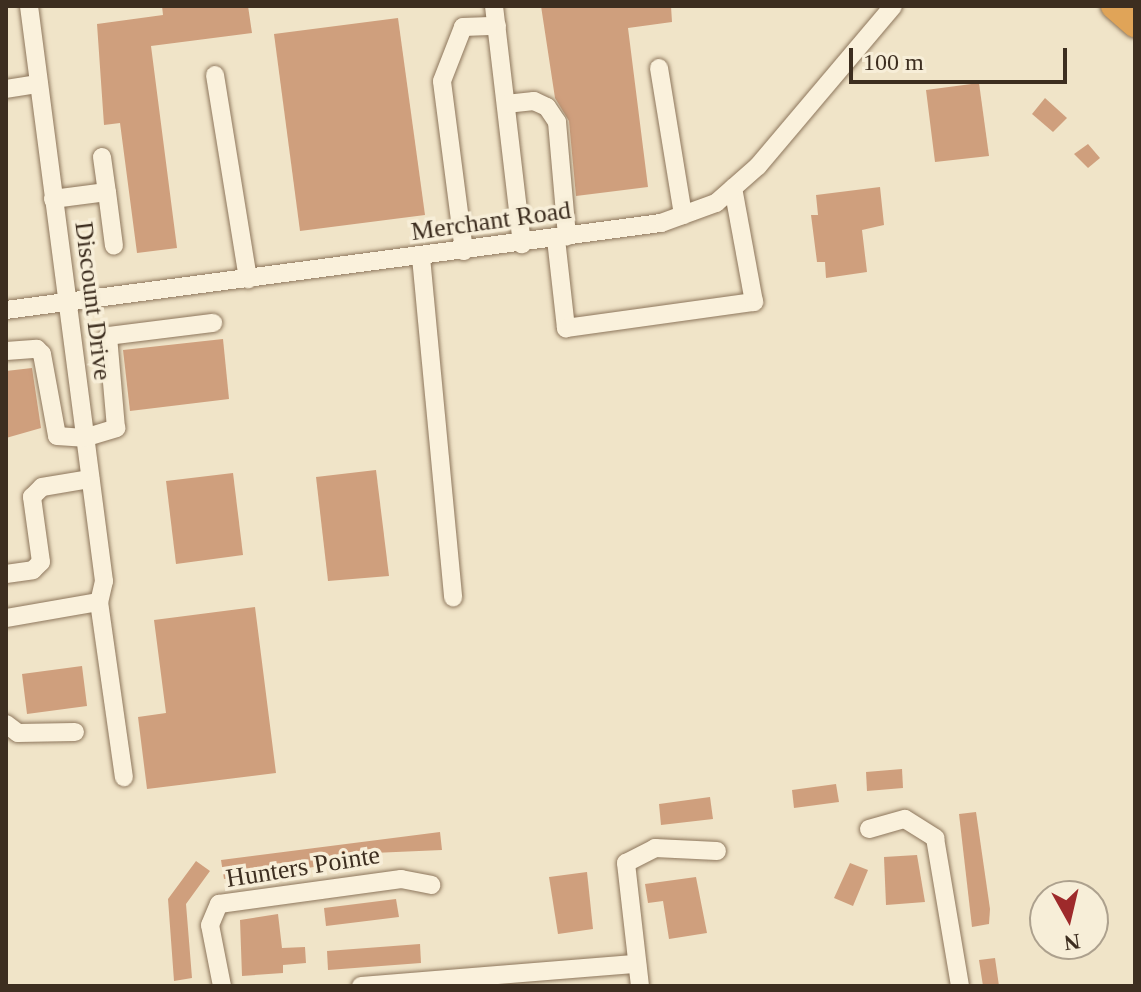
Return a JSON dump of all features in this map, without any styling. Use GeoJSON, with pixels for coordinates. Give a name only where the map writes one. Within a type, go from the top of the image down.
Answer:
{"type":"FeatureCollection","features":[{"type":"Feature","properties":{"kind":"highway"},"geometry":{"type":"LineString","coordinates":[[1114,6],[1135,24]]}},
{"type":"Feature","properties":{"kind":"street","name":"Discount Drive"},"geometry":{"type":"LineString","coordinates":[[29,6],[104,581],[99,602],[124,777]]}},
{"type":"Feature","properties":{"kind":"street"},"geometry":{"type":"LineString","coordinates":[[494,6],[522,244]]}},
{"type":"Feature","properties":{"kind":"street","name":"Merchant Road"},"geometry":{"type":"LineString","coordinates":[[6,310],[522,244],[683,215],[716,203],[733,188],[893,6]]}},
{"type":"Feature","properties":{"kind":"street"},"geometry":{"type":"LineString","coordinates":[[464,251],[442,81],[463,27],[497,26]]}},
{"type":"Feature","properties":{"kind":"street"},"geometry":{"type":"LineString","coordinates":[[659,68],[683,215]]}},
{"type":"Feature","properties":{"kind":"street"},"geometry":{"type":"LineString","coordinates":[[215,75],[248,279]]}},
{"type":"Feature","properties":{"kind":"street"},"geometry":{"type":"LineString","coordinates":[[6,89],[39,84]]}},
{"type":"Feature","properties":{"kind":"street"},"geometry":{"type":"LineString","coordinates":[[506,104],[547,107],[557,122],[564,203],[561,238],[566,328],[754,302],[733,188]]}},
{"type":"Feature","properties":{"kind":"street"},"geometry":{"type":"LineString","coordinates":[[102,157],[114,246]]}},
{"type":"Feature","properties":{"kind":"street"},"geometry":{"type":"LineString","coordinates":[[53,199],[107,192]]}},
{"type":"Feature","properties":{"kind":"street"},"geometry":{"type":"LineString","coordinates":[[421,257],[453,597]]}},
{"type":"Feature","properties":{"kind":"street"},"geometry":{"type":"LineString","coordinates":[[6,351],[37,349],[42,354],[57,436],[84,438],[116,428],[108,336],[213,323]]}},
{"type":"Feature","properties":{"kind":"street"},"geometry":{"type":"LineString","coordinates":[[6,574],[33,570],[41,562],[32,497],[42,487],[90,479]]}},
{"type":"Feature","properties":{"kind":"street"},"geometry":{"type":"LineString","coordinates":[[6,618],[99,602]]}},
{"type":"Feature","properties":{"kind":"street"},"geometry":{"type":"LineString","coordinates":[[6,724],[18,733],[75,732]]}},
{"type":"Feature","properties":{"kind":"street"},"geometry":{"type":"LineString","coordinates":[[869,829],[905,819],[935,838],[960,986]]}},
{"type":"Feature","properties":{"kind":"street"},"geometry":{"type":"LineString","coordinates":[[640,986],[626,863],[655,848],[717,851]]}},
{"type":"Feature","properties":{"kind":"street","name":"Hunters Pointe"},"geometry":{"type":"LineString","coordinates":[[222,986],[210,925],[219,904],[401,879],[431,885]]}},
{"type":"Feature","properties":{"kind":"street"},"geometry":{"type":"LineString","coordinates":[[361,986],[637,964]]}},
{"type":"Feature","properties":{"kind":"building"},"geometry":{"type":"Polygon","coordinates":[[[162,6],[248,6],[252,33],[151,46],[177,248],[137,253],[120,123],[104,125],[97,24],[163,15],[162,6]]]}},
{"type":"Feature","properties":{"kind":"building"},"geometry":{"type":"Polygon","coordinates":[[[541,6],[671,6],[672,22],[628,28],[648,187],[576,196],[569,121],[555,98],[541,6]]]}},
{"type":"Feature","properties":{"kind":"building"},"geometry":{"type":"Polygon","coordinates":[[[398,18],[425,215],[300,231],[274,34],[398,18]]]}},
{"type":"Feature","properties":{"kind":"building"},"geometry":{"type":"Polygon","coordinates":[[[979,83],[989,156],[935,162],[926,90],[979,83]]]}},
{"type":"Feature","properties":{"kind":"building"},"geometry":{"type":"Polygon","coordinates":[[[1045,98],[1067,118],[1053,132],[1032,114],[1045,98]]]}},
{"type":"Feature","properties":{"kind":"building"},"geometry":{"type":"Polygon","coordinates":[[[1088,144],[1100,158],[1088,168],[1074,154],[1088,144]]]}},
{"type":"Feature","properties":{"kind":"building"},"geometry":{"type":"Polygon","coordinates":[[[880,187],[884,225],[862,230],[867,272],[826,278],[825,262],[817,262],[811,215],[818,215],[816,195],[880,187]]]}},
{"type":"Feature","properties":{"kind":"building"},"geometry":{"type":"Polygon","coordinates":[[[223,339],[229,399],[130,411],[123,350],[223,339]]]}},
{"type":"Feature","properties":{"kind":"building"},"geometry":{"type":"Polygon","coordinates":[[[32,368],[41,428],[6,438],[6,371],[32,368]]]}},
{"type":"Feature","properties":{"kind":"building"},"geometry":{"type":"Polygon","coordinates":[[[376,470],[389,576],[328,581],[316,477],[376,470]]]}},
{"type":"Feature","properties":{"kind":"building"},"geometry":{"type":"Polygon","coordinates":[[[233,473],[243,555],[176,564],[166,481],[233,473]]]}},
{"type":"Feature","properties":{"kind":"building"},"geometry":{"type":"Polygon","coordinates":[[[255,607],[276,773],[147,789],[138,717],[166,713],[154,620],[255,607]]]}},
{"type":"Feature","properties":{"kind":"building"},"geometry":{"type":"Polygon","coordinates":[[[82,666],[87,706],[27,714],[22,674],[82,666]]]}},
{"type":"Feature","properties":{"kind":"building"},"geometry":{"type":"Polygon","coordinates":[[[902,769],[903,788],[867,791],[866,772],[902,769]]]}},
{"type":"Feature","properties":{"kind":"building"},"geometry":{"type":"Polygon","coordinates":[[[836,784],[839,802],[794,808],[792,790],[836,784]]]}},
{"type":"Feature","properties":{"kind":"building"},"geometry":{"type":"Polygon","coordinates":[[[710,797],[713,819],[661,825],[659,804],[710,797]]]}},
{"type":"Feature","properties":{"kind":"building"},"geometry":{"type":"Polygon","coordinates":[[[976,812],[990,909],[989,924],[972,927],[959,814],[976,812]]]}},
{"type":"Feature","properties":{"kind":"building"},"geometry":{"type":"Polygon","coordinates":[[[440,832],[442,850],[373,853],[374,859],[224,879],[221,860],[440,832]]]}},
{"type":"Feature","properties":{"kind":"building"},"geometry":{"type":"Polygon","coordinates":[[[917,855],[925,902],[886,905],[884,857],[917,855]]]}},
{"type":"Feature","properties":{"kind":"building"},"geometry":{"type":"Polygon","coordinates":[[[196,861],[210,871],[186,904],[192,978],[174,981],[168,899],[196,861]]]}},
{"type":"Feature","properties":{"kind":"building"},"geometry":{"type":"Polygon","coordinates":[[[850,863],[868,870],[853,906],[834,898],[850,863]]]}},
{"type":"Feature","properties":{"kind":"building"},"geometry":{"type":"Polygon","coordinates":[[[587,872],[593,929],[558,934],[549,877],[587,872]]]}},
{"type":"Feature","properties":{"kind":"building"},"geometry":{"type":"Polygon","coordinates":[[[696,877],[707,933],[669,939],[663,901],[648,903],[645,884],[696,877]]]}},
{"type":"Feature","properties":{"kind":"building"},"geometry":{"type":"Polygon","coordinates":[[[396,899],[399,917],[326,926],[324,908],[396,899]]]}},
{"type":"Feature","properties":{"kind":"building"},"geometry":{"type":"Polygon","coordinates":[[[278,914],[282,948],[305,947],[306,963],[283,965],[283,973],[242,976],[240,920],[278,914]]]}},
{"type":"Feature","properties":{"kind":"building"},"geometry":{"type":"Polygon","coordinates":[[[420,944],[421,963],[328,970],[327,951],[420,944]]]}},
{"type":"Feature","properties":{"kind":"building"},"geometry":{"type":"Polygon","coordinates":[[[995,958],[999,986],[983,986],[979,960],[995,958]]]}}]}
